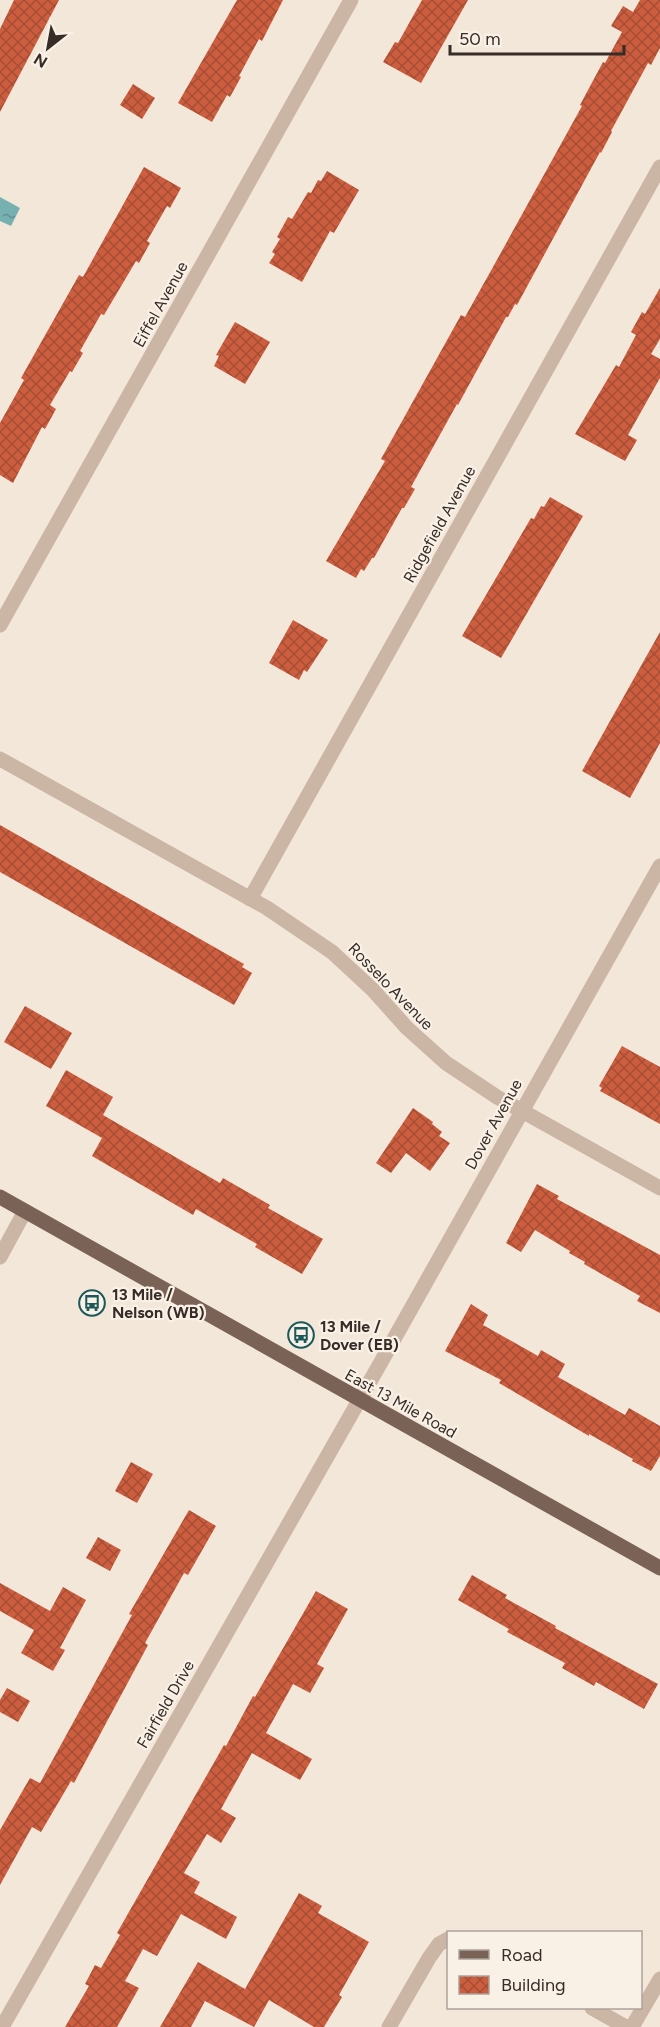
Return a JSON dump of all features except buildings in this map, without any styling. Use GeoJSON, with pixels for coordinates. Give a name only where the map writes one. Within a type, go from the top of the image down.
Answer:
{"type":"FeatureCollection","features":[{"type":"Feature","properties":{"kind":"main road","name":"East 13 Mile Road"},"geometry":{"type":"LineString","coordinates":[[0,1197],[660,1569]]}},
{"type":"Feature","properties":{"kind":"street","name":"Eiffel Avenue"},"geometry":{"type":"LineString","coordinates":[[0,625],[351,0]]}},
{"type":"Feature","properties":{"kind":"street","name":"Ridgefield Avenue"},"geometry":{"type":"LineString","coordinates":[[250,899],[660,166]]}},
{"type":"Feature","properties":{"kind":"street","name":"Rosselo Avenue"},"geometry":{"type":"LineString","coordinates":[[0,759],[305,932],[332,952],[373,990],[407,1028],[446,1063],[521,1111],[660,1188]]}},
{"type":"Feature","properties":{"kind":"street","name":"Dover Avenue"},"geometry":{"type":"LineString","coordinates":[[359,1400],[660,866]]}},
{"type":"Feature","properties":{"kind":"street"},"geometry":{"type":"LineString","coordinates":[[0,1257],[25,1211]]}},
{"type":"Feature","properties":{"kind":"street","name":"Fairfield Drive"},"geometry":{"type":"LineString","coordinates":[[2,2027],[359,1400]]}},
{"type":"Feature","properties":{"kind":"street"},"geometry":{"type":"LineString","coordinates":[[389,2027],[429,1958],[439,1944],[447,1940]]}},
{"type":"Feature","properties":{"kind":"street"},"geometry":{"type":"LineString","coordinates":[[632,2027],[660,1979]]}},
{"type":"Feature","properties":{"kind":"street"},"geometry":{"type":"LineString","coordinates":[[595,2009],[626,2027]]}},
{"type":"Feature","properties":{"kind":"water"},"geometry":{"type":"Polygon","coordinates":[[[0,197],[20,208],[11,226],[0,221],[0,197]]]}},
{"type":"Feature","properties":{"kind":"place","name":"13 Mile / Nelson (WB)"},"geometry":{"type":"Point","coordinates":[92,1303]}},
{"type":"Feature","properties":{"kind":"place","name":"13 Mile / Dover (EB)"},"geometry":{"type":"Point","coordinates":[301,1335]}}]}
